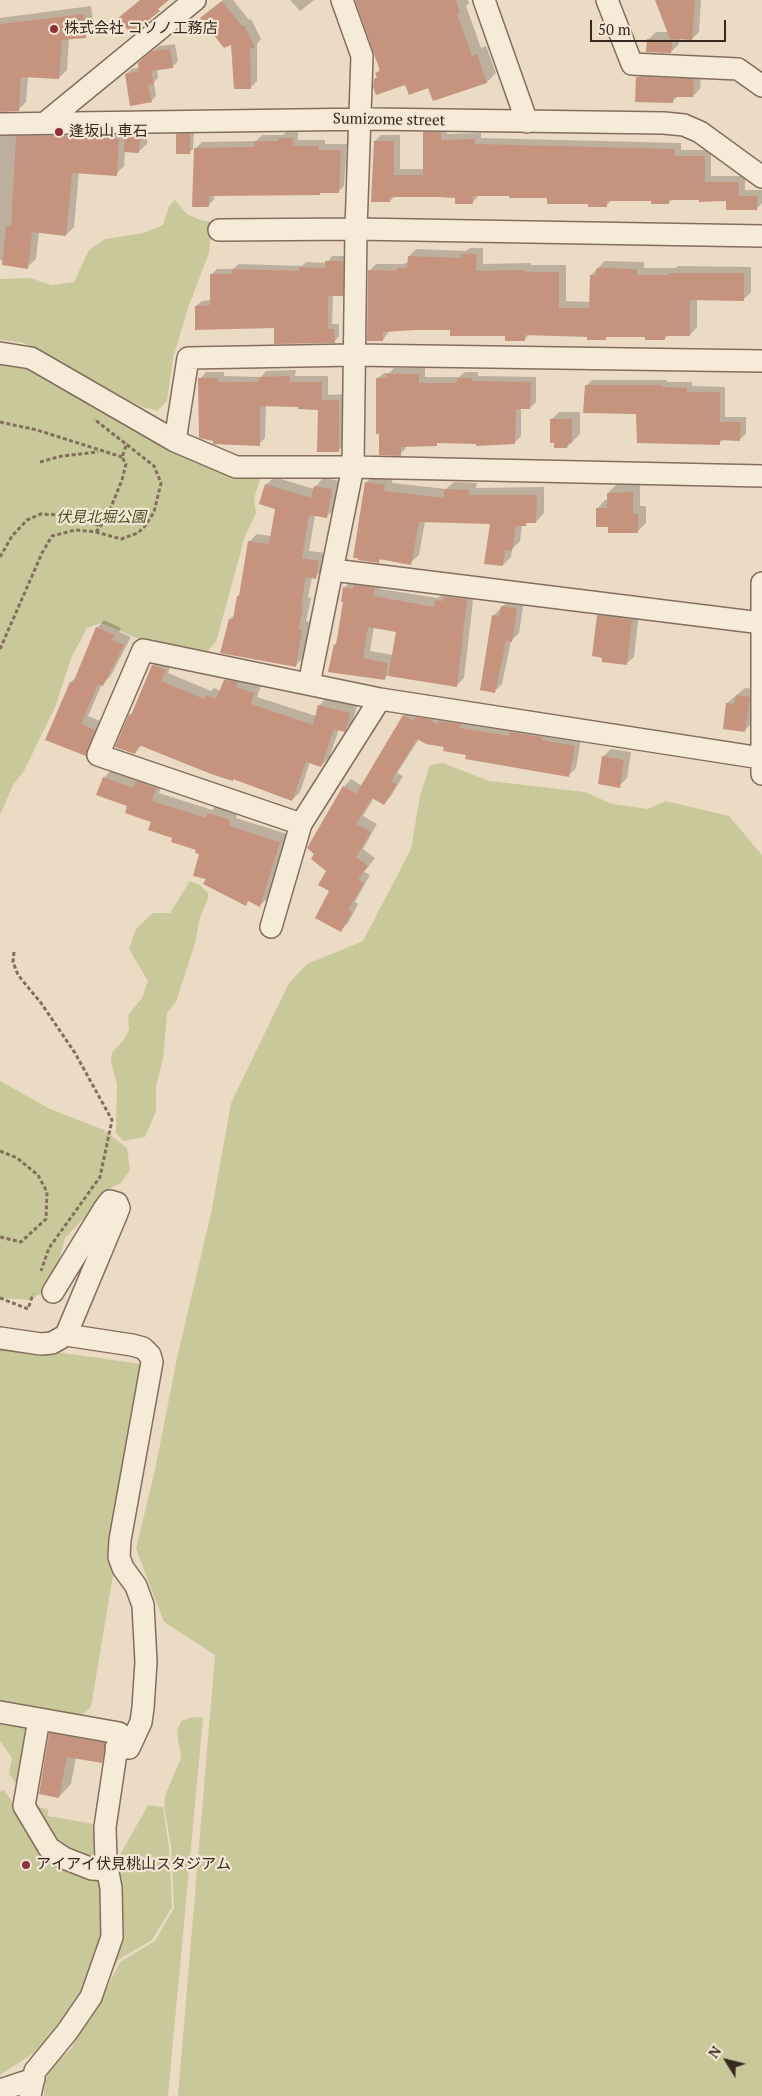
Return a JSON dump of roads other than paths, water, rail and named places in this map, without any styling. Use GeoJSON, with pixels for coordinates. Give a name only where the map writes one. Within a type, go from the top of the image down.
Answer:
{"type":"FeatureCollection","features":[{"type":"Feature","properties":{"kind":"street"},"geometry":{"type":"LineString","coordinates":[[46,122],[195,0]]}},
{"type":"Feature","properties":{"kind":"street"},"geometry":{"type":"LineString","coordinates":[[309,684],[353,467],[356,355],[356,229],[362,56],[342,0]]}},
{"type":"Feature","properties":{"kind":"street"},"geometry":{"type":"LineString","coordinates":[[484,0],[527,122]]}},
{"type":"Feature","properties":{"kind":"street"},"geometry":{"type":"LineString","coordinates":[[606,0],[632,64],[738,69],[762,86]]}},
{"type":"Feature","properties":{"kind":"street","name":"Sumizome street"},"geometry":{"type":"LineString","coordinates":[[0,124],[180,120],[361,119],[684,125],[700,132],[762,177]]}},
{"type":"Feature","properties":{"kind":"street"},"geometry":{"type":"LineString","coordinates":[[220,230],[356,229],[762,236]]}},
{"type":"Feature","properties":{"kind":"street"},"geometry":{"type":"LineString","coordinates":[[0,353],[31,358],[175,441],[236,467],[353,467],[762,476]]}},
{"type":"Feature","properties":{"kind":"street"},"geometry":{"type":"LineString","coordinates":[[175,441],[188,358],[356,355],[762,361]]}},
{"type":"Feature","properties":{"kind":"street"},"geometry":{"type":"LineString","coordinates":[[333,570],[762,623]]}},
{"type":"Feature","properties":{"kind":"street"},"geometry":{"type":"LineString","coordinates":[[762,583],[762,774]]}},
{"type":"Feature","properties":{"kind":"street"},"geometry":{"type":"LineString","coordinates":[[302,824],[98,755],[143,650],[380,699],[761,758]]}},
{"type":"Feature","properties":{"kind":"street"},"geometry":{"type":"LineString","coordinates":[[271,927],[302,824],[380,699]]}},
{"type":"Feature","properties":{"kind":"street"},"geometry":{"type":"LineString","coordinates":[[44,1292],[104,1208],[110,1201],[117,1203],[119,1208],[66,1335]]}},
{"type":"Feature","properties":{"kind":"street"},"geometry":{"type":"LineString","coordinates":[[0,1338],[41,1344],[52,1343],[66,1335],[132,1344],[143,1348],[150,1355],[152,1362],[120,1540],[119,1556],[123,1568],[136,1586],[143,1605],[146,1662],[143,1708],[141,1722],[129,1748],[116,1748]]}},
{"type":"Feature","properties":{"kind":"street"},"geometry":{"type":"LineString","coordinates":[[0,1712],[118,1733],[105,1827],[111,1888],[112,1937],[91,1997],[67,2032],[25,2081],[0,2090]]}},
{"type":"Feature","properties":{"kind":"street"},"geometry":{"type":"LineString","coordinates":[[39,1719],[24,1806],[50,1848],[64,1858],[92,1869],[108,1870]]}},
{"type":"Feature","properties":{"kind":"place","name":"株式会社 コソノ工務店"},"geometry":{"type":"Point","coordinates":[54,29]}},
{"type":"Feature","properties":{"kind":"place","name":"逢坂山 車石"},"geometry":{"type":"Point","coordinates":[59,132]}},
{"type":"Feature","properties":{"kind":"place","name":"アイアイ伏見桃山スタジアム"},"geometry":{"type":"Point","coordinates":[26,1865]}},
{"type":"Feature","properties":{"kind":"park label","name":"伏見北堀公園"},"geometry":{"type":"Point","coordinates":[101,518]}}]}
